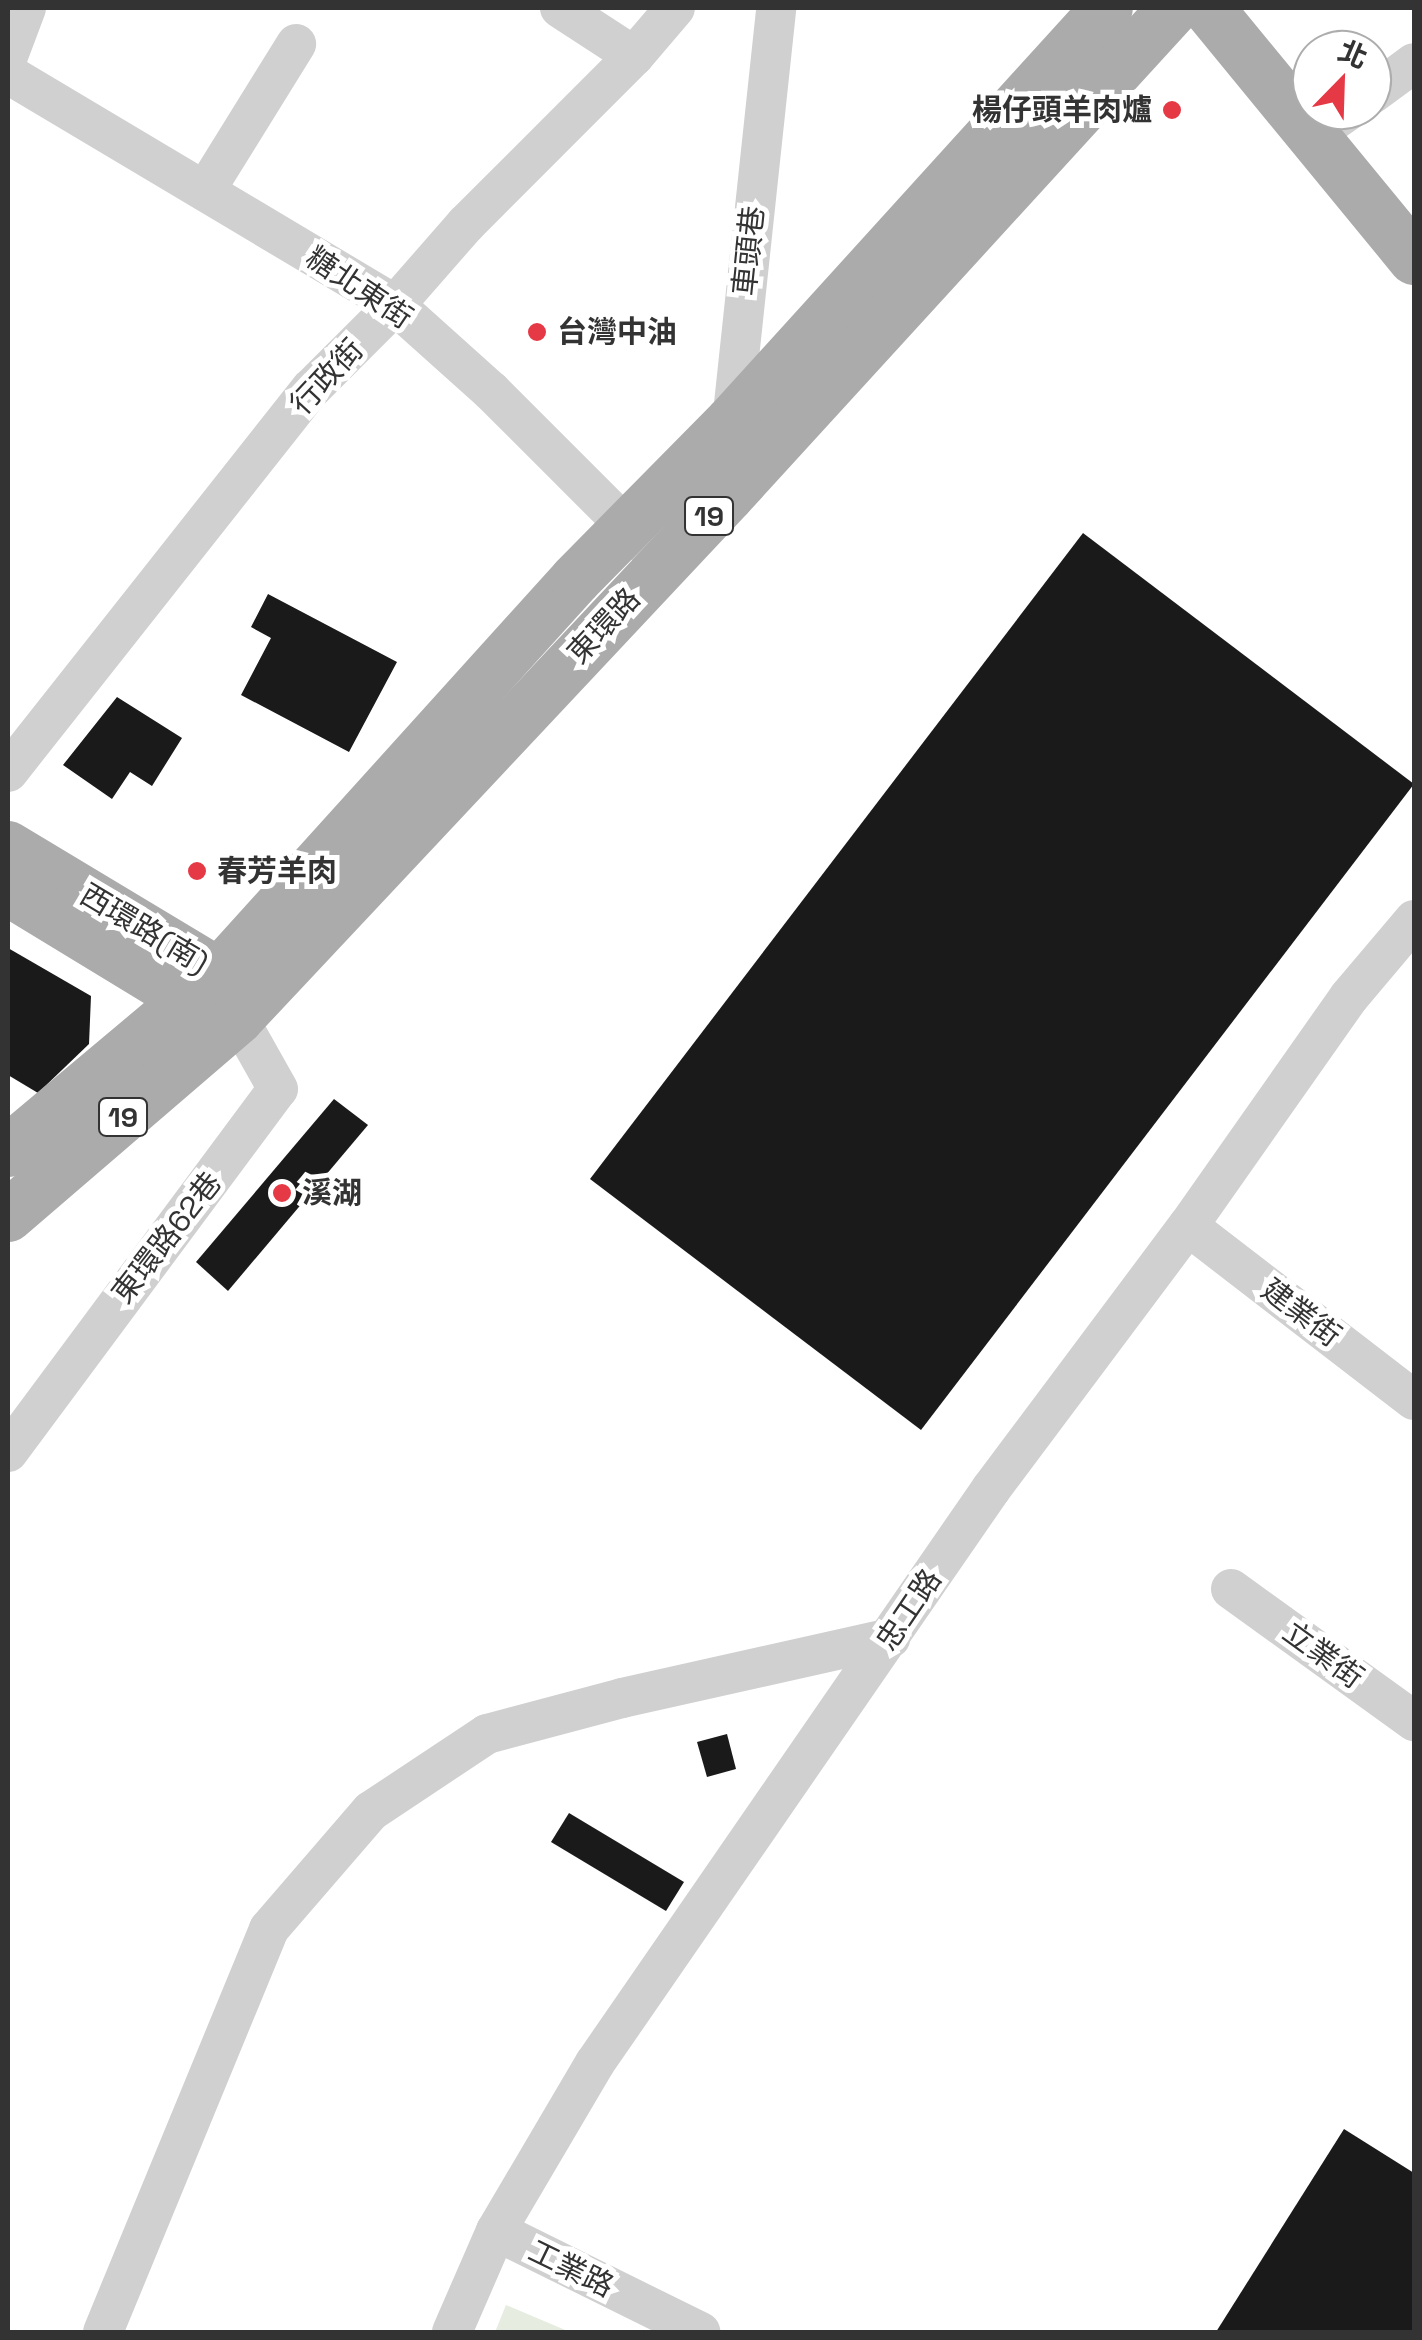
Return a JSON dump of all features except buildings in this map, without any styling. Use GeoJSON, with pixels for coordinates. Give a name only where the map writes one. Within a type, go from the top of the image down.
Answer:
{"type":"FeatureCollection","features":[{"type":"Feature","properties":{"kind":"main road","name":"東環路"},"geometry":{"type":"LineString","coordinates":[[8,1152],[215,998],[624,528],[731,422],[1107,8]]}},
{"type":"Feature","properties":{"kind":"main road","name":"東環路"},"geometry":{"type":"LineString","coordinates":[[8,1216],[215,998],[665,562],[1174,8]]}},
{"type":"Feature","properties":{"kind":"main road"},"geometry":{"type":"LineString","coordinates":[[1208,8],[1292,87]]}},
{"type":"Feature","properties":{"kind":"main road"},"geometry":{"type":"LineString","coordinates":[[1334,130],[1414,259]]}},
{"type":"Feature","properties":{"kind":"main road","name":"西環路(南)"},"geometry":{"type":"LineString","coordinates":[[8,847],[215,998]]}},
{"type":"Feature","properties":{"kind":"main road","name":"西環路(南)"},"geometry":{"type":"LineString","coordinates":[[8,890],[215,998]]}},
{"type":"Feature","properties":{"kind":"street"},"geometry":{"type":"LineString","coordinates":[[8,56],[26,8]]}},
{"type":"Feature","properties":{"kind":"street"},"geometry":{"type":"LineString","coordinates":[[560,8],[634,56]]}},
{"type":"Feature","properties":{"kind":"street","name":"行政街"},"geometry":{"type":"LineString","coordinates":[[8,772],[311,389],[395,305],[466,224],[634,56],[675,8]]}},
{"type":"Feature","properties":{"kind":"street","name":"車頭巷"},"geometry":{"type":"LineString","coordinates":[[728,496],[731,422],[776,8]]}},
{"type":"Feature","properties":{"kind":"street"},"geometry":{"type":"LineString","coordinates":[[205,192],[296,44]]}},
{"type":"Feature","properties":{"kind":"street"},"geometry":{"type":"LineString","coordinates":[[1392,79],[1414,63]]}},
{"type":"Feature","properties":{"kind":"street","name":"糖北東街"},"geometry":{"type":"LineString","coordinates":[[8,74],[395,305],[491,391],[624,528],[665,562]]}},
{"type":"Feature","properties":{"kind":"street","name":"忠工路"},"geometry":{"type":"LineString","coordinates":[[452,2332],[496,2231],[595,2063],[991,1490],[1188,1226],[1349,998],[1414,920]]}},
{"type":"Feature","properties":{"kind":"street","name":"東環路62巷"},"geometry":{"type":"LineString","coordinates":[[8,1452],[278,1089],[215,998]]}},
{"type":"Feature","properties":{"kind":"street","name":"建業街"},"geometry":{"type":"LineString","coordinates":[[1188,1226],[1414,1400]]}},
{"type":"Feature","properties":{"kind":"street","name":"立業街"},"geometry":{"type":"LineString","coordinates":[[1231,1589],[1411,1711]]}},
{"type":"Feature","properties":{"kind":"street"},"geometry":{"type":"LineString","coordinates":[[104,2332],[270,1929],[371,1811],[487,1734],[622,1698],[890,1638]]}},
{"type":"Feature","properties":{"kind":"street","name":"工業路"},"geometry":{"type":"LineString","coordinates":[[496,2231],[648,2320],[700,2332]]}},
{"type":"Feature","properties":{"kind":"shaded area"},"geometry":{"type":"Polygon","coordinates":[[[506,2305],[570,2332],[495,2332],[506,2305]]]}},
{"type":"Feature","properties":{"kind":"place","name":"楊仔頭羊肉爐"},"geometry":{"type":"Point","coordinates":[1172,110]}},
{"type":"Feature","properties":{"kind":"place","name":"台灣中油"},"geometry":{"type":"Point","coordinates":[537,332]}},
{"type":"Feature","properties":{"kind":"place","name":"春芳羊肉"},"geometry":{"type":"Point","coordinates":[197,871]}},
{"type":"Feature","properties":{"kind":"place","name":"溪湖"},"geometry":{"type":"Point","coordinates":[282,1193]}}]}
